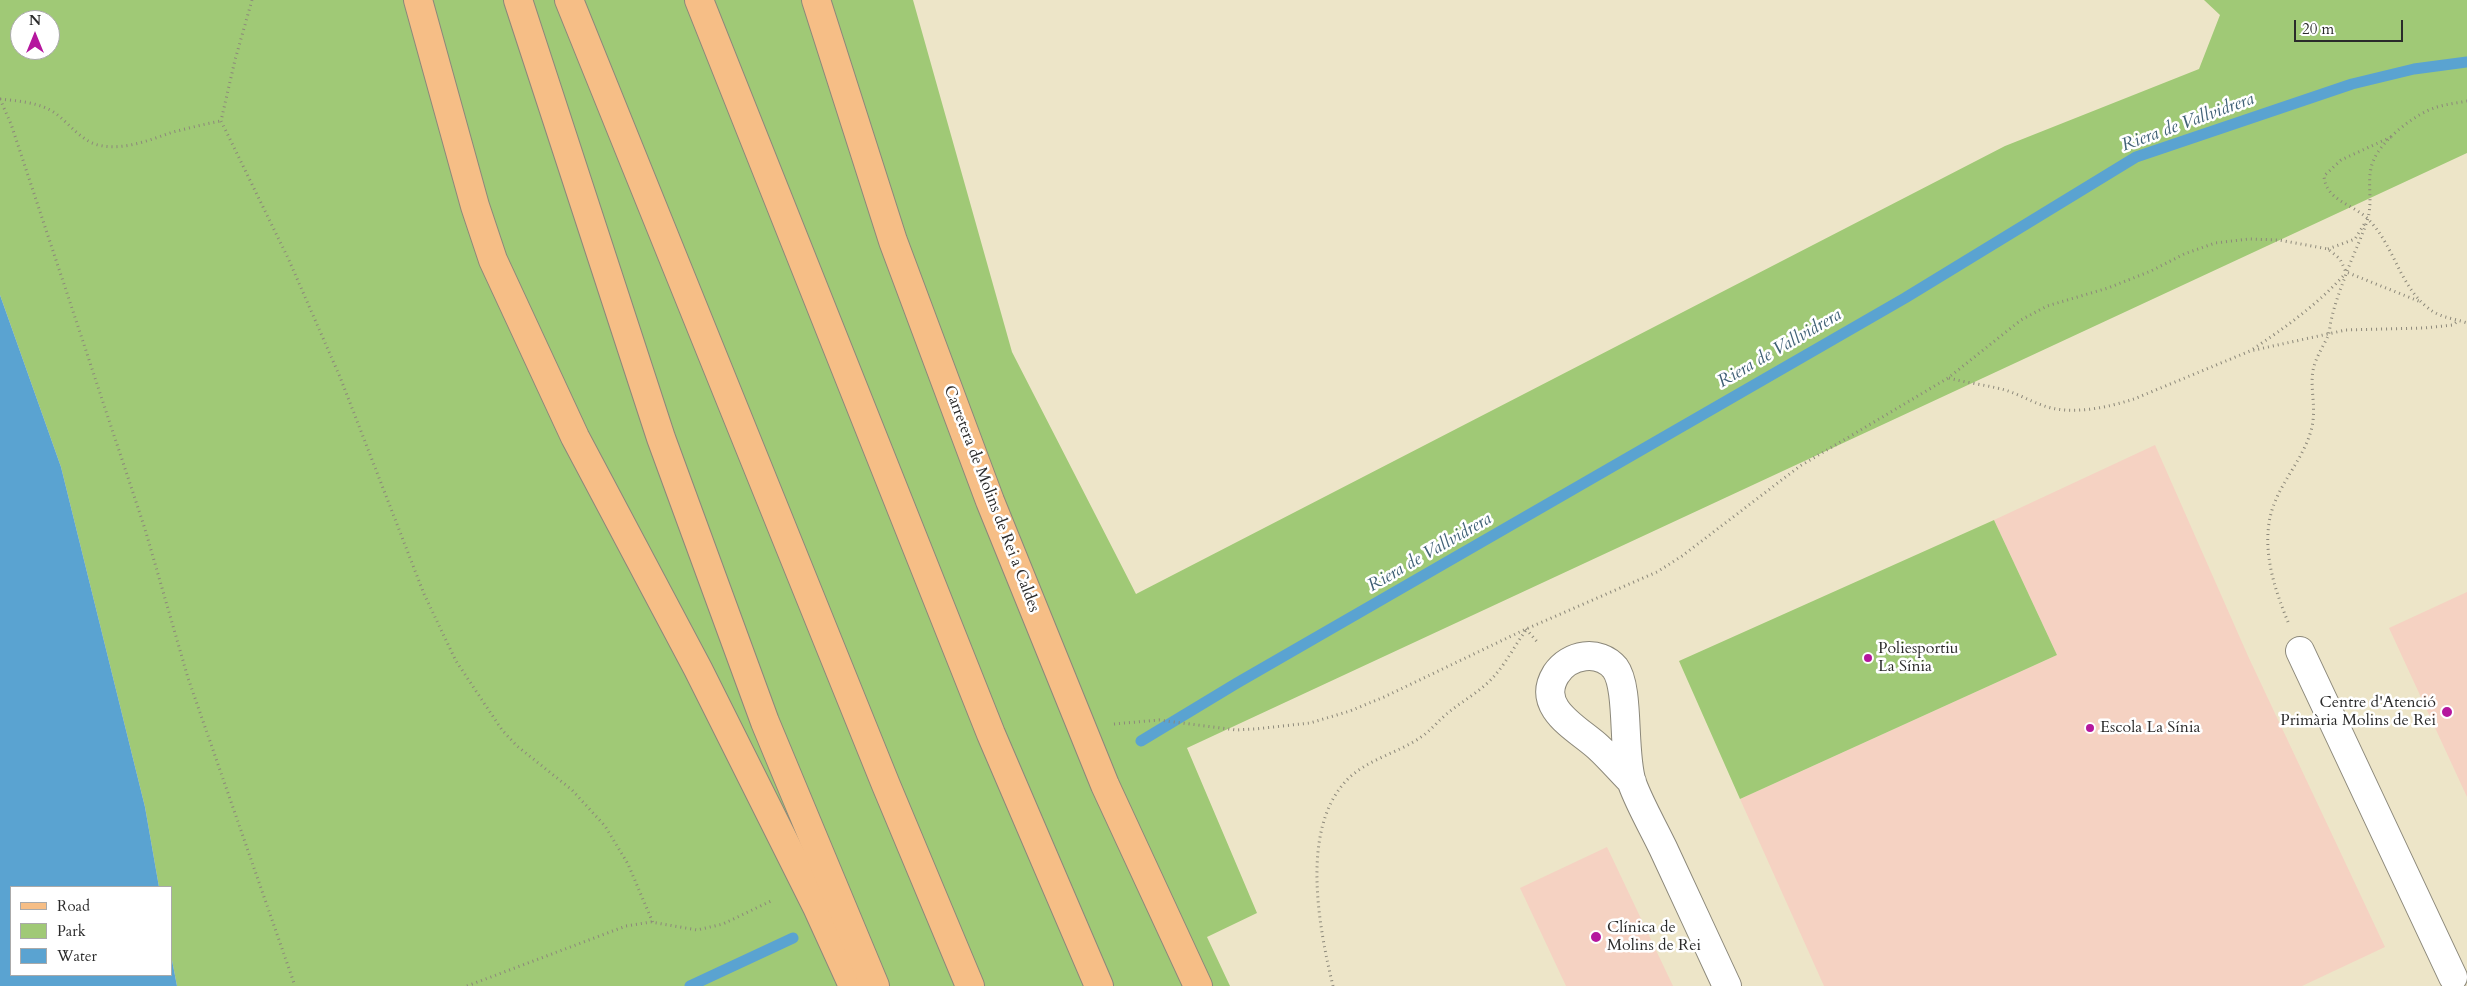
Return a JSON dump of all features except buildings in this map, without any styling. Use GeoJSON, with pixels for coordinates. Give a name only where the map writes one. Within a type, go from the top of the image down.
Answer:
{"type":"FeatureCollection","features":[{"type":"Feature","properties":{"kind":"main road"},"geometry":{"type":"LineString","coordinates":[[418,0],[475,206],[494,260],[575,437],[698,669],[817,907],[853,986]]}},
{"type":"Feature","properties":{"kind":"main road"},"geometry":{"type":"LineString","coordinates":[[518,0],[661,438],[765,722],[875,986]]}},
{"type":"Feature","properties":{"kind":"main road"},"geometry":{"type":"LineString","coordinates":[[568,0],[886,785],[970,986]]}},
{"type":"Feature","properties":{"kind":"main road"},"geometry":{"type":"LineString","coordinates":[[699,0],[991,734],[1099,986]]}},
{"type":"Feature","properties":{"kind":"main road","name":"Carretera de Molins de Rei a Caldes"},"geometry":{"type":"LineString","coordinates":[[816,0],[893,241],[990,500],[1105,785],[1198,986]]}},
{"type":"Feature","properties":{"kind":"street"},"geometry":{"type":"LineString","coordinates":[[2300,651],[2451,978]]}},
{"type":"Feature","properties":{"kind":"street"},"geometry":{"type":"LineString","coordinates":[[1632,782],[1598,747],[1558,714],[1552,704],[1550,691],[1553,679],[1568,661],[1580,656],[1591,656],[1613,666],[1620,676],[1624,688],[1625,740],[1632,782],[1727,986]]}},
{"type":"Feature","properties":{"kind":"street"},"geometry":{"type":"LineString","coordinates":[[1567,722],[1578,727],[1590,728],[1601,726],[1615,715],[1623,700]]}},
{"type":"Feature","properties":{"kind":"path"},"geometry":{"type":"LineString","coordinates":[[252,0],[235,60],[222,121],[288,258],[340,377],[418,578],[456,661],[502,730],[517,746],[572,790],[604,826],[637,882],[653,923]]}},
{"type":"Feature","properties":{"kind":"path"},"geometry":{"type":"LineString","coordinates":[[222,121],[136,144],[120,146],[98,145],[82,137],[51,110],[33,103],[0,99],[18,143],[145,529],[188,678],[295,986]]}},
{"type":"Feature","properties":{"kind":"path"},"geometry":{"type":"LineString","coordinates":[[2300,651],[2277,594],[2268,550],[2269,524],[2273,504],[2310,436],[2315,416],[2312,383],[2314,364],[2328,335],[2346,272],[2368,219],[2371,205],[2368,175],[2371,164],[2378,151],[2393,136],[2427,112],[2438,107],[2467,101]]}},
{"type":"Feature","properties":{"kind":"path"},"geometry":{"type":"LineString","coordinates":[[2393,136],[2374,142],[2341,160],[2324,176],[2325,186],[2333,196],[2368,219],[2378,232],[2412,293],[2421,302],[2438,315],[2467,323]]}},
{"type":"Feature","properties":{"kind":"path"},"geometry":{"type":"LineString","coordinates":[[1114,724],[1159,720],[1236,730],[1310,723],[1350,711],[1384,697],[1526,629],[1656,572],[1682,556],[1800,466],[1948,378],[2022,320],[2047,306],[2108,288],[2151,271],[2184,254],[2216,243],[2259,239],[2328,249],[2355,239],[2368,219]]}},
{"type":"Feature","properties":{"kind":"path"},"geometry":{"type":"LineString","coordinates":[[2328,249],[2340,259],[2346,272],[2421,302]]}},
{"type":"Feature","properties":{"kind":"path"},"geometry":{"type":"LineString","coordinates":[[2250,351],[2330,291],[2346,272]]}},
{"type":"Feature","properties":{"kind":"path"},"geometry":{"type":"LineString","coordinates":[[1948,378],[2005,390],[2051,408],[2071,410],[2117,405],[2250,351],[2346,330],[2453,325],[2459,320]]}},
{"type":"Feature","properties":{"kind":"path"},"geometry":{"type":"LineString","coordinates":[[1333,986],[1323,944],[1317,903],[1317,868],[1322,829],[1333,800],[1351,777],[1383,756],[1423,735],[1496,674],[1526,629]]}},
{"type":"Feature","properties":{"kind":"path"},"geometry":{"type":"LineString","coordinates":[[467,986],[626,926],[653,923],[696,930],[723,924],[773,900]]}},
{"type":"Feature","properties":{"kind":"shaded area","name":"Escola La Sínia"},"geometry":{"type":"Polygon","coordinates":[[[2155,445],[2248,656],[2385,947],[2302,986],[1824,986],[1740,799],[2057,655],[1994,520],[2155,445]]]}},
{"type":"Feature","properties":{"kind":"shaded area","name":"Centre d'Atenció Primària Molins de Rei"},"geometry":{"type":"Polygon","coordinates":[[[2467,592],[2467,797],[2389,628],[2467,592]]]}},
{"type":"Feature","properties":{"kind":"shaded area","name":"Clínica de Molins de Rei"},"geometry":{"type":"Polygon","coordinates":[[[1607,847],[1673,986],[1566,986],[1520,888],[1607,847]]]}},
{"type":"Feature","properties":{"kind":"green space"},"geometry":{"type":"Polygon","coordinates":[[[0,0],[913,0],[1012,352],[1136,594],[2005,146],[2199,69],[2220,15],[2204,0],[2467,0],[2467,153],[1187,748],[1257,913],[1207,937],[1230,986],[177,986],[172,960],[172,886],[159,886],[145,807],[61,467],[0,295],[0,0]]]}},
{"type":"Feature","properties":{"kind":"green space","name":"Poliesportiu La Sínia"},"geometry":{"type":"Polygon","coordinates":[[[1994,520],[2057,655],[1740,799],[1679,661],[1994,520]]]}},
{"type":"Feature","properties":{"kind":"water"},"geometry":{"type":"Polygon","coordinates":[[[0,295],[61,467],[145,807],[159,886],[10,886],[10,976],[172,976],[172,960],[177,986],[0,986],[0,295]]]}},
{"type":"Feature","properties":{"kind":"waterway","name":"Riera de Vallvidrera"},"geometry":{"type":"LineString","coordinates":[[1141,741],[1237,683],[1905,298],[2136,157],[2352,84],[2414,69],[2467,62]]}},
{"type":"Feature","properties":{"kind":"waterway","name":"Riera de Vallvidrera"},"geometry":{"type":"LineString","coordinates":[[690,986],[793,938]]}},
{"type":"Feature","properties":{"kind":"place","name":"Poliesportiu La Sínia"},"geometry":{"type":"Point","coordinates":[1868,658]}},
{"type":"Feature","properties":{"kind":"place","name":"Centre d'Atenció Primària Molins de Rei"},"geometry":{"type":"Point","coordinates":[2447,712]}},
{"type":"Feature","properties":{"kind":"place","name":"Escola La Sínia"},"geometry":{"type":"Point","coordinates":[2090,728]}},
{"type":"Feature","properties":{"kind":"place","name":"Clínica de Molins de Rei"},"geometry":{"type":"Point","coordinates":[1596,937]}}]}
